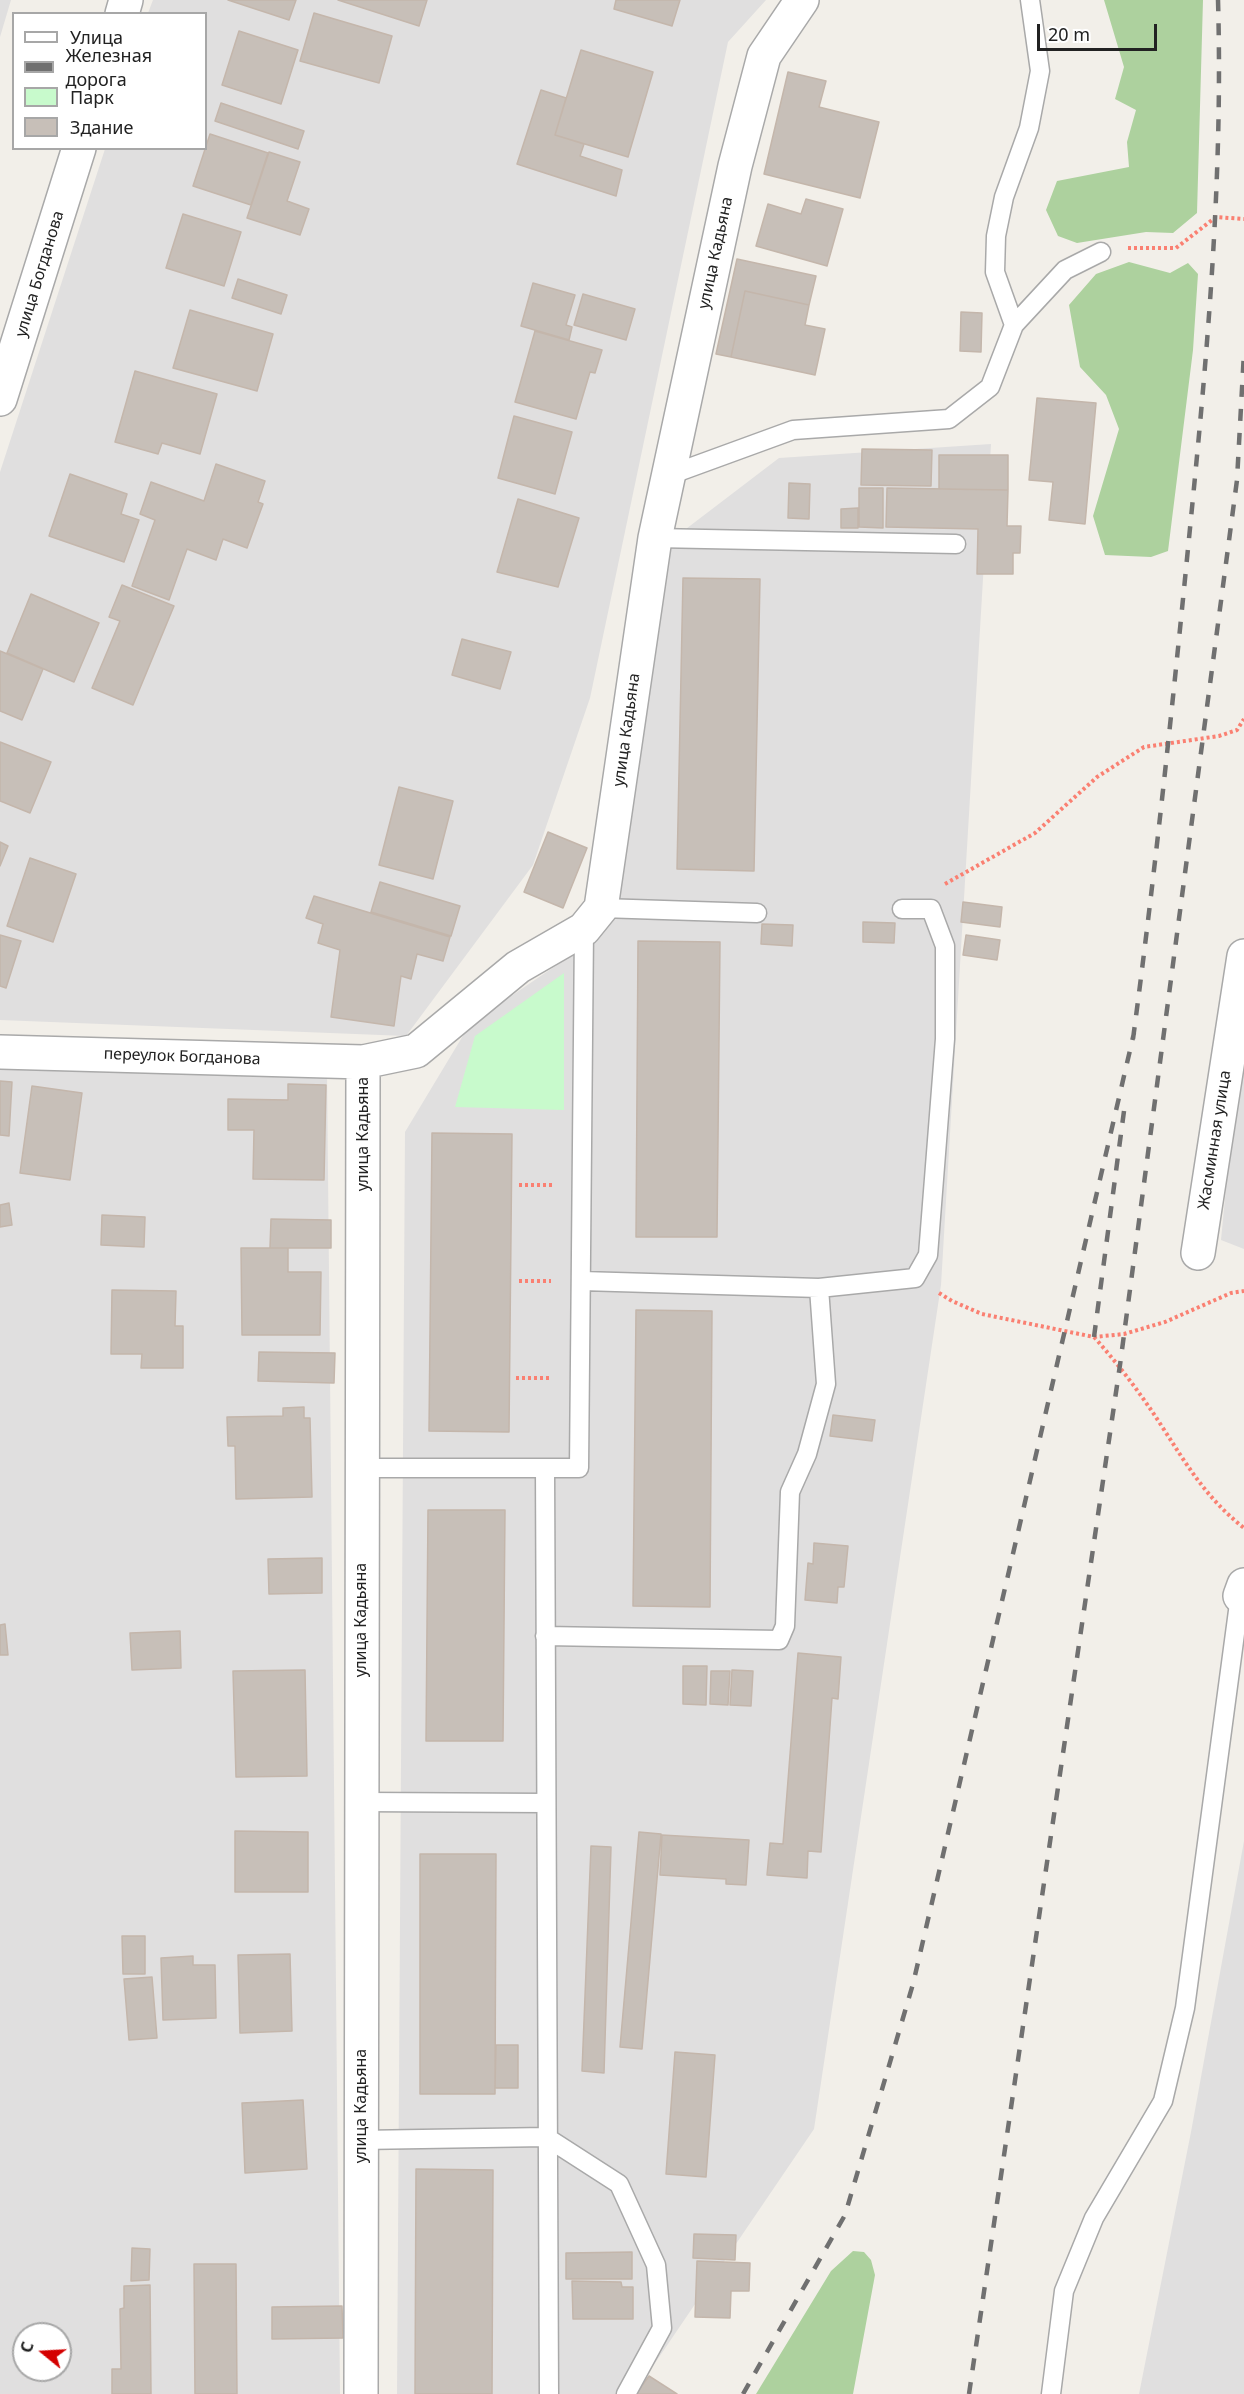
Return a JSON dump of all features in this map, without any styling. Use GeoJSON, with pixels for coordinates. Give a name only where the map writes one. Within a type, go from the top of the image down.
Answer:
{"type":"FeatureCollection","features":[{"type":"Feature","properties":{"kind":"street","name":"улица Кадьяна"},"geometry":{"type":"LineString","coordinates":[[361,2394],[363,1062],[416,1051],[518,967],[592,918],[655,538],[735,166],[764,56],[802,0]]}},
{"type":"Feature","properties":{"kind":"street","name":"улица Богданова"},"geometry":{"type":"LineString","coordinates":[[2,389],[78,150]]}},
{"type":"Feature","properties":{"kind":"street","name":"Жасминная улица"},"geometry":{"type":"LineString","coordinates":[[1198,1253],[1244,956]]}},
{"type":"Feature","properties":{"kind":"street","name":"переулок Богданова"},"geometry":{"type":"LineString","coordinates":[[0,1052],[363,1062]]}},
{"type":"Feature","properties":{"kind":"lane"},"geometry":{"type":"LineString","coordinates":[[1014,325],[995,272],[996,236],[1004,197],[1029,128],[1040,71],[1030,0]]}},
{"type":"Feature","properties":{"kind":"lane"},"geometry":{"type":"LineString","coordinates":[[667,476],[792,430],[949,419],[990,387],[1014,325],[1065,270],[1101,252]]}},
{"type":"Feature","properties":{"kind":"lane"},"geometry":{"type":"LineString","coordinates":[[655,538],[956,544]]}},
{"type":"Feature","properties":{"kind":"lane"},"geometry":{"type":"LineString","coordinates":[[582,1281],[819,1288],[915,1278],[928,1255],[945,1039],[945,946],[931,909],[902,909]]}},
{"type":"Feature","properties":{"kind":"lane"},"geometry":{"type":"LineString","coordinates":[[362,1468],[579,1468],[592,918],[757,913]]}},
{"type":"Feature","properties":{"kind":"lane"},"geometry":{"type":"LineString","coordinates":[[545,1636],[779,1640],[784,1626],[790,1492],[807,1454],[826,1383],[819,1288]]}},
{"type":"Feature","properties":{"kind":"lane"},"geometry":{"type":"LineString","coordinates":[[545,1468],[546,2137],[549,2394]]}},
{"type":"Feature","properties":{"kind":"lane"},"geometry":{"type":"LineString","coordinates":[[1051,2394],[1064,2291],[1094,2218],[1163,2101],[1185,2008],[1242,1591]]}},
{"type":"Feature","properties":{"kind":"lane"},"geometry":{"type":"LineString","coordinates":[[361,1802],[546,1803]]}},
{"type":"Feature","properties":{"kind":"lane"},"geometry":{"type":"LineString","coordinates":[[360,2140],[546,2137],[619,2184],[656,2265],[662,2328],[626,2394]]}},
{"type":"Feature","properties":{"kind":"path"},"geometry":{"type":"LineString","coordinates":[[1101,252],[1133,247],[1176,248],[1216,217],[1244,219]]}},
{"type":"Feature","properties":{"kind":"path"},"geometry":{"type":"LineString","coordinates":[[902,909],[1035,833],[1097,777],[1144,747],[1219,736],[1237,730],[1244,719]]}},
{"type":"Feature","properties":{"kind":"path"},"geometry":{"type":"LineString","coordinates":[[915,1278],[952,1301],[982,1314],[1094,1337],[1124,1334],[1164,1322],[1231,1293],[1244,1291]]}},
{"type":"Feature","properties":{"kind":"path"},"geometry":{"type":"LineString","coordinates":[[1094,1337],[1120,1365],[1162,1426],[1180,1457],[1210,1496],[1244,1528]]}},
{"type":"Feature","properties":{"kind":"shaded area"},"geometry":{"type":"Polygon","coordinates":[[[0,0],[11,0],[0,37],[0,0]]]}},
{"type":"Feature","properties":{"kind":"shaded area"},"geometry":{"type":"Polygon","coordinates":[[[153,0],[766,0],[728,42],[590,698],[533,865],[406,1036],[0,1020],[0,472],[105,150],[207,150],[207,12],[148,12],[153,0]]]}},
{"type":"Feature","properties":{"kind":"shaded area"},"geometry":{"type":"Polygon","coordinates":[[[991,444],[941,1285],[814,2129],[634,2394],[397,2394],[405,1132],[470,1024],[604,933],[661,548],[779,458],[991,444]]]}},
{"type":"Feature","properties":{"kind":"shaded area"},"geometry":{"type":"Polygon","coordinates":[[[1244,1037],[1244,1249],[1221,1240],[1236,1084],[1244,1037]]]}},
{"type":"Feature","properties":{"kind":"shaded area"},"geometry":{"type":"Polygon","coordinates":[[[0,1064],[327,1070],[340,2394],[0,2394],[0,1064]]]}},
{"type":"Feature","properties":{"kind":"shaded area"},"geometry":{"type":"Polygon","coordinates":[[[1244,1841],[1244,2394],[1139,2394],[1191,2132],[1244,1841]]]}},
{"type":"Feature","properties":{"kind":"green space"},"geometry":{"type":"Polygon","coordinates":[[[1104,0],[1203,0],[1197,213],[1173,233],[1146,232],[1077,243],[1058,236],[1046,210],[1057,181],[1129,167],[1127,142],[1136,110],[1115,99],[1124,67],[1104,0]]]}},
{"type":"Feature","properties":{"kind":"green space"},"geometry":{"type":"Polygon","coordinates":[[[1129,262],[1170,273],[1188,263],[1198,274],[1193,350],[1168,551],[1151,557],[1105,555],[1093,516],[1119,429],[1106,395],[1080,367],[1069,305],[1096,274],[1129,262]]]}},
{"type":"Feature","properties":{"kind":"green space"},"geometry":{"type":"Polygon","coordinates":[[[564,973],[564,1110],[455,1107],[475,1036],[564,973]]]}},
{"type":"Feature","properties":{"kind":"green space"},"geometry":{"type":"Polygon","coordinates":[[[853,2251],[864,2252],[871,2260],[875,2275],[853,2394],[756,2394],[831,2271],[853,2251]]]}},
{"type":"Feature","properties":{"kind":"building"},"geometry":{"type":"Polygon","coordinates":[[[228,0],[296,0],[289,20],[228,0]]]}},
{"type":"Feature","properties":{"kind":"building"},"geometry":{"type":"Polygon","coordinates":[[[338,0],[427,0],[419,26],[338,0]]]}},
{"type":"Feature","properties":{"kind":"building"},"geometry":{"type":"Polygon","coordinates":[[[616,0],[680,0],[672,26],[614,9],[616,0]]]}},
{"type":"Feature","properties":{"kind":"building"},"geometry":{"type":"Polygon","coordinates":[[[314,13],[392,36],[379,83],[300,61],[314,13]]]}},
{"type":"Feature","properties":{"kind":"building"},"geometry":{"type":"Polygon","coordinates":[[[239,31],[298,50],[281,104],[222,85],[239,31]]]}},
{"type":"Feature","properties":{"kind":"building"},"geometry":{"type":"Polygon","coordinates":[[[581,50],[653,72],[628,157],[555,135],[581,50]]]}},
{"type":"Feature","properties":{"kind":"building"},"geometry":{"type":"Polygon","coordinates":[[[788,72],[826,81],[819,107],[879,122],[860,198],[764,174],[788,72]]]}},
{"type":"Feature","properties":{"kind":"building"},"geometry":{"type":"Polygon","coordinates":[[[541,90],[566,98],[555,135],[584,144],[580,156],[622,170],[616,196],[517,164],[541,90]]]}},
{"type":"Feature","properties":{"kind":"building"},"geometry":{"type":"Polygon","coordinates":[[[221,103],[304,131],[298,149],[215,121],[221,103]]]}},
{"type":"Feature","properties":{"kind":"building"},"geometry":{"type":"Polygon","coordinates":[[[210,134],[268,153],[251,205],[193,186],[205,150],[207,150],[210,134]]]}},
{"type":"Feature","properties":{"kind":"building"},"geometry":{"type":"Polygon","coordinates":[[[269,152],[300,162],[287,201],[309,209],[300,235],[247,218],[269,152]]]}},
{"type":"Feature","properties":{"kind":"building"},"geometry":{"type":"Polygon","coordinates":[[[806,199],[843,209],[827,266],[756,246],[768,204],[801,214],[806,199]]]}},
{"type":"Feature","properties":{"kind":"building"},"geometry":{"type":"Polygon","coordinates":[[[183,214],[241,232],[224,286],[166,268],[183,214]]]}},
{"type":"Feature","properties":{"kind":"building"},"geometry":{"type":"Polygon","coordinates":[[[737,259],[816,276],[809,305],[745,291],[731,357],[716,354],[737,259]]]}},
{"type":"Feature","properties":{"kind":"building"},"geometry":{"type":"Polygon","coordinates":[[[238,279],[287,295],[281,314],[232,298],[238,279]]]}},
{"type":"Feature","properties":{"kind":"building"},"geometry":{"type":"Polygon","coordinates":[[[533,283],[575,295],[566,325],[572,327],[569,340],[521,326],[533,283]]]}},
{"type":"Feature","properties":{"kind":"building"},"geometry":{"type":"Polygon","coordinates":[[[745,291],[809,305],[805,325],[825,329],[815,375],[731,357],[745,291]]]}},
{"type":"Feature","properties":{"kind":"building"},"geometry":{"type":"Polygon","coordinates":[[[583,294],[635,309],[626,340],[574,325],[583,294]]]}},
{"type":"Feature","properties":{"kind":"building"},"geometry":{"type":"Polygon","coordinates":[[[190,310],[273,334],[257,391],[173,368],[190,310]]]}},
{"type":"Feature","properties":{"kind":"building"},"geometry":{"type":"Polygon","coordinates":[[[961,312],[982,313],[981,352],[960,351],[961,312]]]}},
{"type":"Feature","properties":{"kind":"building"},"geometry":{"type":"Polygon","coordinates":[[[535,331],[602,350],[595,373],[590,372],[576,419],[515,402],[535,331]]]}},
{"type":"Feature","properties":{"kind":"building"},"geometry":{"type":"Polygon","coordinates":[[[135,371],[217,394],[200,454],[162,443],[158,454],[115,442],[135,371]]]}},
{"type":"Feature","properties":{"kind":"building"},"geometry":{"type":"Polygon","coordinates":[[[1037,398],[1096,403],[1085,524],[1049,520],[1053,482],[1029,480],[1037,398]]]}},
{"type":"Feature","properties":{"kind":"building"},"geometry":{"type":"Polygon","coordinates":[[[514,416],[572,432],[555,494],[498,478],[514,416]]]}},
{"type":"Feature","properties":{"kind":"building"},"geometry":{"type":"Polygon","coordinates":[[[862,449],[932,450],[931,486],[861,485],[862,449]]]}},
{"type":"Feature","properties":{"kind":"building"},"geometry":{"type":"Polygon","coordinates":[[[939,455],[1008,455],[1008,490],[939,489],[939,455]]]}},
{"type":"Feature","properties":{"kind":"building"},"geometry":{"type":"Polygon","coordinates":[[[216,464],[265,481],[258,502],[263,504],[247,548],[223,539],[216,560],[187,549],[169,600],[132,586],[155,520],[140,514],[151,482],[204,501],[216,464]]]}},
{"type":"Feature","properties":{"kind":"building"},"geometry":{"type":"Polygon","coordinates":[[[70,474],[127,494],[121,514],[139,520],[124,562],[49,536],[70,474]]]}},
{"type":"Feature","properties":{"kind":"building"},"geometry":{"type":"Polygon","coordinates":[[[789,483],[810,484],[809,519],[788,518],[789,483]]]}},
{"type":"Feature","properties":{"kind":"building"},"geometry":{"type":"Polygon","coordinates":[[[859,488],[883,488],[883,528],[859,527],[859,488]]]}},
{"type":"Feature","properties":{"kind":"building"},"geometry":{"type":"Polygon","coordinates":[[[887,488],[1008,490],[1007,526],[1021,526],[1020,553],[1013,553],[1013,574],[977,574],[978,529],[886,527],[887,488]]]}},
{"type":"Feature","properties":{"kind":"building"},"geometry":{"type":"Polygon","coordinates":[[[518,499],[579,518],[558,587],[497,572],[518,499]]]}},
{"type":"Feature","properties":{"kind":"building"},"geometry":{"type":"Polygon","coordinates":[[[858,508],[858,528],[841,528],[841,509],[858,508]]]}},
{"type":"Feature","properties":{"kind":"building"},"geometry":{"type":"Polygon","coordinates":[[[683,578],[760,579],[754,871],[677,869],[683,578]]]}},
{"type":"Feature","properties":{"kind":"building"},"geometry":{"type":"Polygon","coordinates":[[[122,585],[174,606],[133,705],[92,688],[120,621],[109,617],[122,585]]]}},
{"type":"Feature","properties":{"kind":"building"},"geometry":{"type":"Polygon","coordinates":[[[31,594],[99,623],[74,682],[7,653],[31,594]]]}},
{"type":"Feature","properties":{"kind":"building"},"geometry":{"type":"Polygon","coordinates":[[[462,639],[511,652],[500,689],[452,675],[462,639]]]}},
{"type":"Feature","properties":{"kind":"building"},"geometry":{"type":"Polygon","coordinates":[[[0,651],[43,669],[22,720],[0,711],[0,651]]]}},
{"type":"Feature","properties":{"kind":"building"},"geometry":{"type":"Polygon","coordinates":[[[0,742],[51,762],[30,813],[0,801],[0,742]]]}},
{"type":"Feature","properties":{"kind":"building"},"geometry":{"type":"Polygon","coordinates":[[[399,787],[453,801],[433,879],[379,865],[399,787]]]}},
{"type":"Feature","properties":{"kind":"building"},"geometry":{"type":"Polygon","coordinates":[[[548,832],[587,848],[563,908],[524,892],[548,832]]]}},
{"type":"Feature","properties":{"kind":"building"},"geometry":{"type":"Polygon","coordinates":[[[0,842],[8,846],[0,866],[0,842]]]}},
{"type":"Feature","properties":{"kind":"building"},"geometry":{"type":"Polygon","coordinates":[[[30,858],[76,874],[53,942],[7,926],[30,858]]]}},
{"type":"Feature","properties":{"kind":"building"},"geometry":{"type":"Polygon","coordinates":[[[380,882],[460,906],[451,936],[371,912],[380,882]]]}},
{"type":"Feature","properties":{"kind":"building"},"geometry":{"type":"Polygon","coordinates":[[[314,896],[450,937],[443,961],[417,954],[411,979],[401,976],[394,1026],[331,1017],[340,950],[318,943],[323,924],[306,918],[314,896]]]}},
{"type":"Feature","properties":{"kind":"building"},"geometry":{"type":"Polygon","coordinates":[[[963,902],[1002,907],[1000,927],[961,922],[963,902]]]}},
{"type":"Feature","properties":{"kind":"building"},"geometry":{"type":"Polygon","coordinates":[[[863,922],[895,923],[894,943],[863,942],[863,922]]]}},
{"type":"Feature","properties":{"kind":"building"},"geometry":{"type":"Polygon","coordinates":[[[762,924],[793,925],[792,946],[761,944],[762,924]]]}},
{"type":"Feature","properties":{"kind":"building"},"geometry":{"type":"Polygon","coordinates":[[[0,935],[21,941],[6,988],[0,986],[0,935]]]}},
{"type":"Feature","properties":{"kind":"building"},"geometry":{"type":"Polygon","coordinates":[[[966,935],[1000,940],[997,960],[963,955],[966,935]]]}},
{"type":"Feature","properties":{"kind":"building"},"geometry":{"type":"Polygon","coordinates":[[[638,941],[720,942],[717,1237],[636,1237],[638,941]]]}},
{"type":"Feature","properties":{"kind":"building"},"geometry":{"type":"Polygon","coordinates":[[[0,1081],[12,1082],[9,1136],[0,1135],[0,1081]]]}},
{"type":"Feature","properties":{"kind":"building"},"geometry":{"type":"Polygon","coordinates":[[[288,1084],[326,1085],[324,1180],[253,1179],[254,1130],[228,1130],[228,1099],[288,1100],[288,1084]]]}},
{"type":"Feature","properties":{"kind":"building"},"geometry":{"type":"Polygon","coordinates":[[[32,1086],[82,1093],[70,1180],[20,1173],[32,1086]]]}},
{"type":"Feature","properties":{"kind":"building"},"geometry":{"type":"Polygon","coordinates":[[[432,1133],[512,1134],[509,1432],[429,1431],[432,1133]]]}},
{"type":"Feature","properties":{"kind":"building"},"geometry":{"type":"Polygon","coordinates":[[[9,1203],[12,1225],[0,1227],[0,1205],[9,1203]]]}},
{"type":"Feature","properties":{"kind":"building"},"geometry":{"type":"Polygon","coordinates":[[[102,1215],[145,1217],[144,1247],[101,1245],[102,1215]]]}},
{"type":"Feature","properties":{"kind":"building"},"geometry":{"type":"Polygon","coordinates":[[[271,1219],[331,1220],[331,1248],[270,1248],[271,1219]]]}},
{"type":"Feature","properties":{"kind":"building"},"geometry":{"type":"Polygon","coordinates":[[[241,1248],[288,1248],[288,1272],[321,1272],[320,1335],[242,1335],[241,1248]]]}},
{"type":"Feature","properties":{"kind":"building"},"geometry":{"type":"Polygon","coordinates":[[[112,1290],[176,1291],[175,1326],[183,1326],[183,1368],[141,1368],[142,1354],[111,1354],[112,1290]]]}},
{"type":"Feature","properties":{"kind":"building"},"geometry":{"type":"Polygon","coordinates":[[[636,1310],[712,1311],[710,1607],[633,1606],[636,1310]]]}},
{"type":"Feature","properties":{"kind":"building"},"geometry":{"type":"Polygon","coordinates":[[[259,1352],[335,1353],[334,1383],[258,1381],[259,1352]]]}},
{"type":"Feature","properties":{"kind":"building"},"geometry":{"type":"Polygon","coordinates":[[[304,1407],[304,1418],[310,1418],[312,1497],[236,1499],[235,1446],[228,1446],[227,1417],[283,1416],[283,1408],[304,1407]]]}},
{"type":"Feature","properties":{"kind":"building"},"geometry":{"type":"Polygon","coordinates":[[[833,1415],[875,1420],[872,1441],[830,1436],[833,1415]]]}},
{"type":"Feature","properties":{"kind":"building"},"geometry":{"type":"Polygon","coordinates":[[[428,1510],[505,1510],[503,1741],[426,1741],[428,1510]]]}},
{"type":"Feature","properties":{"kind":"building"},"geometry":{"type":"Polygon","coordinates":[[[814,1543],[848,1546],[844,1587],[838,1587],[837,1603],[805,1600],[808,1563],[813,1564],[814,1543]]]}},
{"type":"Feature","properties":{"kind":"building"},"geometry":{"type":"Polygon","coordinates":[[[322,1558],[322,1593],[269,1594],[268,1559],[322,1558]]]}},
{"type":"Feature","properties":{"kind":"building"},"geometry":{"type":"Polygon","coordinates":[[[5,1624],[8,1655],[0,1655],[0,1625],[5,1624]]]}},
{"type":"Feature","properties":{"kind":"building"},"geometry":{"type":"Polygon","coordinates":[[[180,1631],[181,1668],[132,1670],[130,1633],[180,1631]]]}},
{"type":"Feature","properties":{"kind":"building"},"geometry":{"type":"Polygon","coordinates":[[[798,1653],[841,1657],[838,1699],[832,1698],[821,1852],[808,1851],[807,1878],[767,1875],[770,1843],[783,1844],[798,1653]]]}},
{"type":"Feature","properties":{"kind":"building"},"geometry":{"type":"Polygon","coordinates":[[[683,1666],[707,1666],[706,1705],[683,1704],[683,1666]]]}},
{"type":"Feature","properties":{"kind":"building"},"geometry":{"type":"Polygon","coordinates":[[[305,1670],[307,1776],[236,1777],[233,1671],[305,1670]]]}},
{"type":"Feature","properties":{"kind":"building"},"geometry":{"type":"Polygon","coordinates":[[[732,1670],[753,1671],[751,1706],[730,1705],[732,1670]]]}},
{"type":"Feature","properties":{"kind":"building"},"geometry":{"type":"Polygon","coordinates":[[[711,1671],[730,1671],[728,1705],[710,1704],[711,1671]]]}},
{"type":"Feature","properties":{"kind":"building"},"geometry":{"type":"Polygon","coordinates":[[[235,1831],[308,1832],[308,1892],[235,1892],[235,1831]]]}},
{"type":"Feature","properties":{"kind":"building"},"geometry":{"type":"Polygon","coordinates":[[[639,1832],[661,1834],[642,2049],[620,2047],[639,1832]]]}},
{"type":"Feature","properties":{"kind":"building"},"geometry":{"type":"Polygon","coordinates":[[[662,1835],[749,1840],[746,1885],[726,1884],[726,1879],[660,1875],[662,1835]]]}},
{"type":"Feature","properties":{"kind":"building"},"geometry":{"type":"Polygon","coordinates":[[[591,1846],[611,1847],[604,2073],[582,2071],[591,1846]]]}},
{"type":"Feature","properties":{"kind":"building"},"geometry":{"type":"Polygon","coordinates":[[[420,1854],[496,1854],[495,2094],[420,2094],[420,1854]]]}},
{"type":"Feature","properties":{"kind":"building"},"geometry":{"type":"Polygon","coordinates":[[[122,1936],[145,1936],[145,1974],[123,1974],[122,1936]]]}},
{"type":"Feature","properties":{"kind":"building"},"geometry":{"type":"Polygon","coordinates":[[[290,1954],[292,2031],[240,2033],[238,1955],[290,1954]]]}},
{"type":"Feature","properties":{"kind":"building"},"geometry":{"type":"Polygon","coordinates":[[[193,1956],[193,1965],[215,1965],[216,2018],[163,2020],[161,1958],[193,1956]]]}},
{"type":"Feature","properties":{"kind":"building"},"geometry":{"type":"Polygon","coordinates":[[[152,1977],[157,2038],[129,2040],[124,1979],[152,1977]]]}},
{"type":"Feature","properties":{"kind":"building"},"geometry":{"type":"Polygon","coordinates":[[[496,2045],[518,2045],[518,2088],[495,2088],[496,2045]]]}},
{"type":"Feature","properties":{"kind":"building"},"geometry":{"type":"Polygon","coordinates":[[[675,2052],[715,2055],[706,2177],[666,2174],[675,2052]]]}},
{"type":"Feature","properties":{"kind":"building"},"geometry":{"type":"Polygon","coordinates":[[[303,2100],[307,2169],[245,2173],[242,2103],[303,2100]]]}},
{"type":"Feature","properties":{"kind":"building"},"geometry":{"type":"Polygon","coordinates":[[[416,2169],[493,2170],[492,2394],[415,2394],[416,2169]]]}},
{"type":"Feature","properties":{"kind":"building"},"geometry":{"type":"Polygon","coordinates":[[[694,2234],[736,2235],[735,2260],[693,2258],[694,2234]]]}},
{"type":"Feature","properties":{"kind":"building"},"geometry":{"type":"Polygon","coordinates":[[[132,2248],[150,2249],[149,2280],[131,2281],[132,2248]]]}},
{"type":"Feature","properties":{"kind":"building"},"geometry":{"type":"Polygon","coordinates":[[[632,2252],[632,2279],[566,2279],[566,2253],[632,2252]]]}},
{"type":"Feature","properties":{"kind":"building"},"geometry":{"type":"Polygon","coordinates":[[[697,2261],[750,2263],[749,2291],[731,2291],[730,2318],[695,2317],[697,2261]]]}},
{"type":"Feature","properties":{"kind":"building"},"geometry":{"type":"Polygon","coordinates":[[[194,2264],[236,2264],[237,2394],[195,2394],[194,2264]]]}},
{"type":"Feature","properties":{"kind":"building"},"geometry":{"type":"Polygon","coordinates":[[[572,2281],[621,2282],[622,2287],[633,2287],[633,2319],[573,2319],[572,2281]]]}},
{"type":"Feature","properties":{"kind":"building"},"geometry":{"type":"Polygon","coordinates":[[[150,2285],[151,2394],[112,2394],[112,2369],[121,2369],[120,2309],[124,2308],[124,2286],[150,2285]]]}},
{"type":"Feature","properties":{"kind":"building"},"geometry":{"type":"Polygon","coordinates":[[[342,2306],[343,2338],[272,2339],[272,2307],[342,2306]]]}},
{"type":"Feature","properties":{"kind":"building"},"geometry":{"type":"Polygon","coordinates":[[[649,2376],[677,2394],[636,2394],[649,2376]]]}},
{"type":"Feature","properties":{"kind":"railway"},"geometry":{"type":"LineString","coordinates":[[1133,1039],[1164,779],[1203,389],[1216,195],[1218,0]]}},
{"type":"Feature","properties":{"kind":"railway"},"geometry":{"type":"LineString","coordinates":[[969,2394],[1120,1365],[1237,480],[1244,352]]}},
{"type":"Feature","properties":{"kind":"railway"},"geometry":{"type":"LineString","coordinates":[[743,2394],[845,2215],[913,1984],[1134,1033]]}},
{"type":"Feature","properties":{"kind":"railway"},"geometry":{"type":"LineString","coordinates":[[1094,1337],[1124,1111]]}}]}
